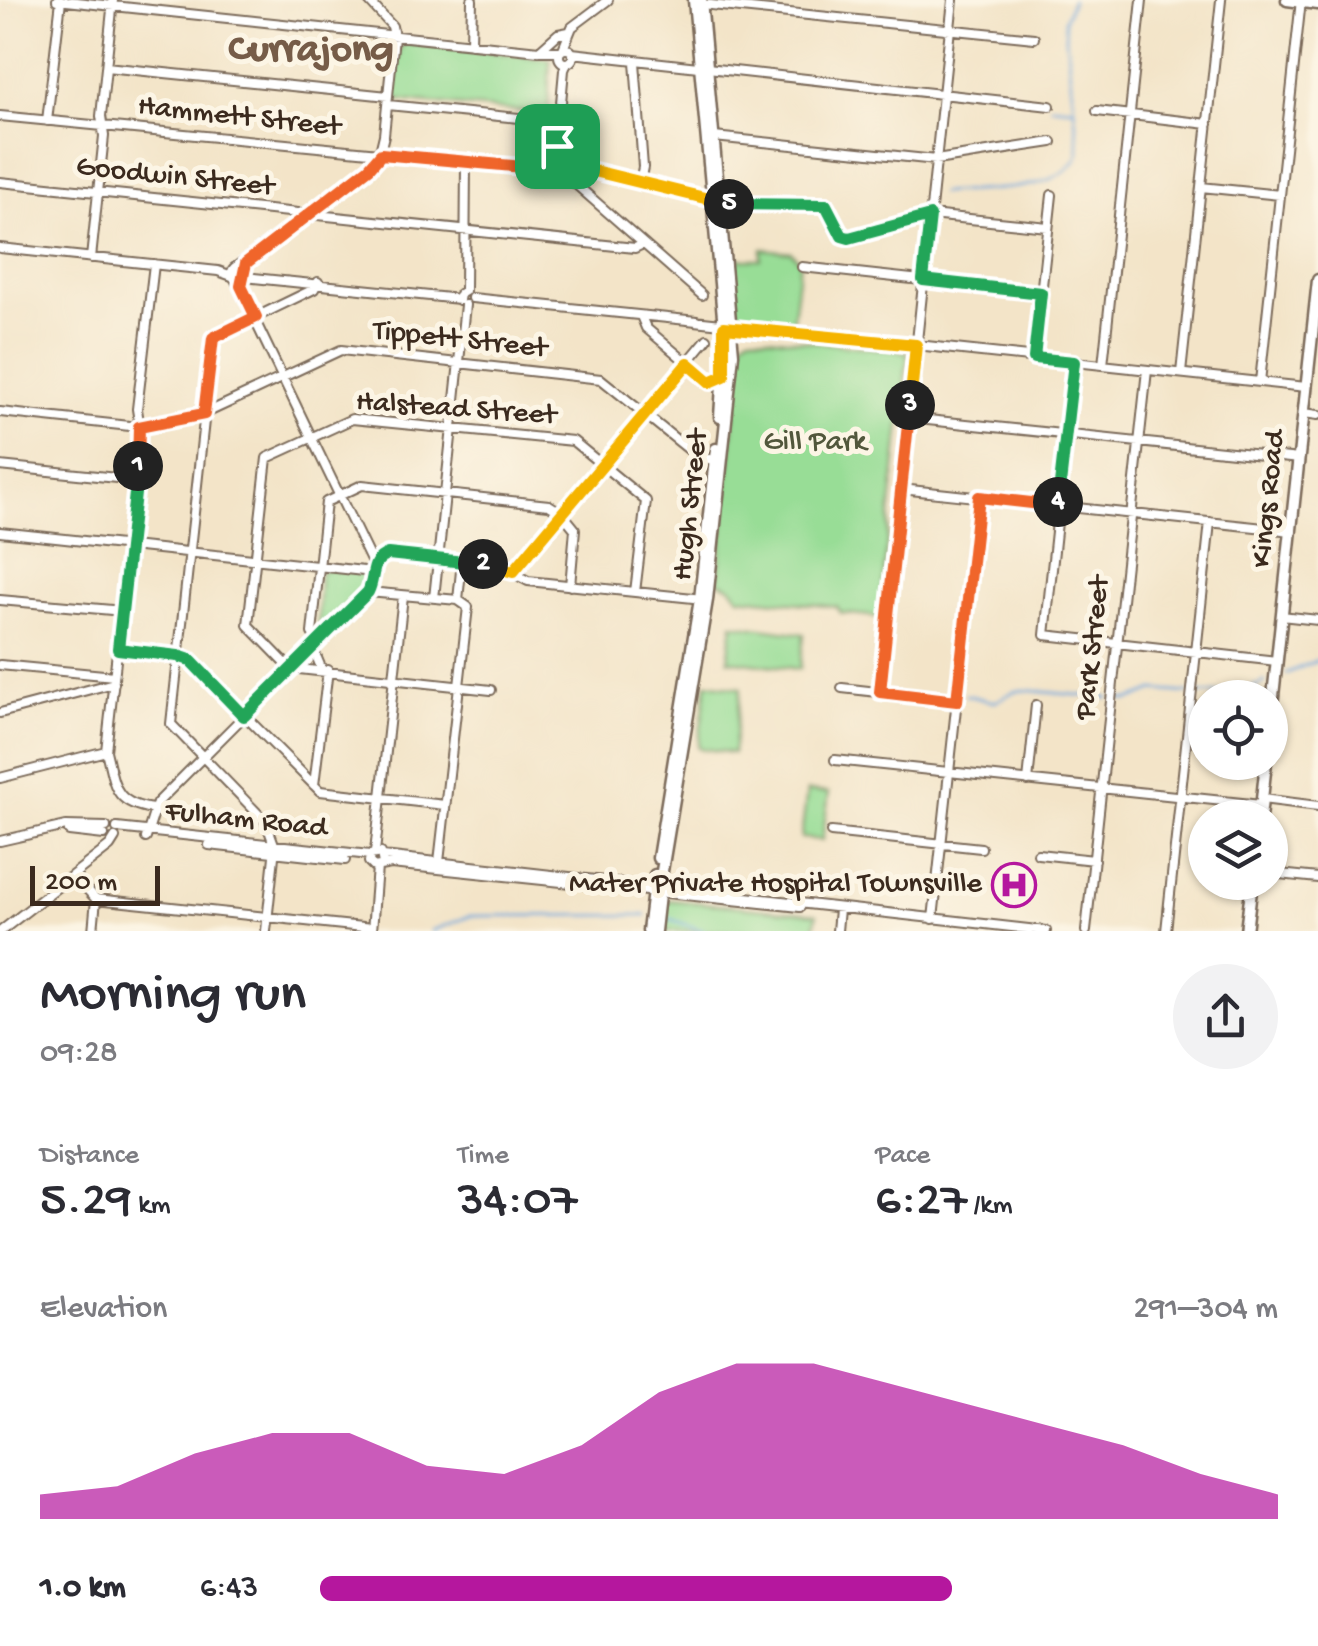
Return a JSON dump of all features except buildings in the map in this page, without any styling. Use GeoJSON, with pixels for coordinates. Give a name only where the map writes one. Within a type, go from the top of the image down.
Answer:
{"type":"FeatureCollection","features":[{"type":"Feature","properties":{"kind":"main road"},"geometry":{"type":"LineString","coordinates":[[1287,0],[1318,4]]}},
{"type":"Feature","properties":{"kind":"main road","name":"Hugh Street"},"geometry":{"type":"LineString","coordinates":[[652,931],[704,599],[724,376],[716,202],[699,1]]}},
{"type":"Feature","properties":{"kind":"main road","name":"Hugh Street"},"geometry":{"type":"LineString","coordinates":[[704,69],[714,137],[721,300],[733,354],[718,461]]}},
{"type":"Feature","properties":{"kind":"main road","name":"Kings Road"},"geometry":{"type":"LineString","coordinates":[[1275,680],[1318,280]]}},
{"type":"Feature","properties":{"kind":"main road"},"geometry":{"type":"LineString","coordinates":[[733,354],[745,329]]}},
{"type":"Feature","properties":{"kind":"main road"},"geometry":{"type":"LineString","coordinates":[[1246,931],[1250,900]]}},
{"type":"Feature","properties":{"kind":"street"},"geometry":{"type":"LineString","coordinates":[[48,122],[60,0],[1050,106]]}},
{"type":"Feature","properties":{"kind":"street"},"geometry":{"type":"LineString","coordinates":[[239,274],[252,256],[369,168],[381,154],[394,37],[392,26],[368,0]]}},
{"type":"Feature","properties":{"kind":"street"},"geometry":{"type":"LineString","coordinates":[[471,44],[472,0]]}},
{"type":"Feature","properties":{"kind":"street"},"geometry":{"type":"LineString","coordinates":[[608,0],[598,3],[568,34],[557,146],[563,168],[576,184],[702,295]]}},
{"type":"Feature","properties":{"kind":"street"},"geometry":{"type":"LineString","coordinates":[[880,692],[953,0]]}},
{"type":"Feature","properties":{"kind":"street"},"geometry":{"type":"LineString","coordinates":[[1103,365],[1142,0]]}},
{"type":"Feature","properties":{"kind":"street"},"geometry":{"type":"LineString","coordinates":[[1181,373],[1221,0]]}},
{"type":"Feature","properties":{"kind":"street"},"geometry":{"type":"LineString","coordinates":[[699,1],[1034,38]]}},
{"type":"Feature","properties":{"kind":"street"},"geometry":{"type":"LineString","coordinates":[[1260,382],[1301,1]]}},
{"type":"Feature","properties":{"kind":"street"},"geometry":{"type":"LineString","coordinates":[[91,258],[112,3]]}},
{"type":"Feature","properties":{"kind":"street"},"geometry":{"type":"LineString","coordinates":[[376,36],[382,30],[384,16]]}},
{"type":"Feature","properties":{"kind":"street"},"geometry":{"type":"LineString","coordinates":[[540,52],[558,34],[568,34]]}},
{"type":"Feature","properties":{"kind":"street"},"geometry":{"type":"LineString","coordinates":[[635,62],[644,167],[640,182]]}},
{"type":"Feature","properties":{"kind":"street"},"geometry":{"type":"LineString","coordinates":[[106,66],[558,122]]}},
{"type":"Feature","properties":{"kind":"street"},"geometry":{"type":"LineString","coordinates":[[1097,112],[1208,124]]}},
{"type":"Feature","properties":{"kind":"street","name":"Hammett Street"},"geometry":{"type":"LineString","coordinates":[[0,116],[362,153],[563,168]]}},
{"type":"Feature","properties":{"kind":"street"},"geometry":{"type":"LineString","coordinates":[[384,136],[398,154]]}},
{"type":"Feature","properties":{"kind":"street"},"geometry":{"type":"LineString","coordinates":[[714,137],[936,160],[1052,142]]}},
{"type":"Feature","properties":{"kind":"street"},"geometry":{"type":"LineString","coordinates":[[557,146],[549,161],[563,168],[589,167],[716,202],[826,205],[845,238],[930,216],[1048,227]]}},
{"type":"Feature","properties":{"kind":"street"},"geometry":{"type":"LineString","coordinates":[[362,153],[369,168]]}},
{"type":"Feature","properties":{"kind":"street","name":"Hammett Street"},"geometry":{"type":"LineString","coordinates":[[534,168],[549,161],[563,168]]}},
{"type":"Feature","properties":{"kind":"street"},"geometry":{"type":"LineString","coordinates":[[434,598],[465,298],[466,162]]}},
{"type":"Feature","properties":{"kind":"street"},"geometry":{"type":"LineString","coordinates":[[576,184],[589,167]]}},
{"type":"Feature","properties":{"kind":"street","name":"Goodwin Street"},"geometry":{"type":"LineString","coordinates":[[0,182],[467,233],[635,248],[642,244]]}},
{"type":"Feature","properties":{"kind":"street"},"geometry":{"type":"LineString","coordinates":[[1201,187],[1280,195]]}},
{"type":"Feature","properties":{"kind":"street"},"geometry":{"type":"LineString","coordinates":[[1034,358],[1052,195]]}},
{"type":"Feature","properties":{"kind":"street"},"geometry":{"type":"LineString","coordinates":[[0,248],[1306,387]]}},
{"type":"Feature","properties":{"kind":"street"},"geometry":{"type":"LineString","coordinates":[[252,256],[252,268],[266,276]]}},
{"type":"Feature","properties":{"kind":"street"},"geometry":{"type":"LineString","coordinates":[[153,809],[133,806],[121,798],[106,751],[130,546],[137,409],[154,264]]}},
{"type":"Feature","properties":{"kind":"street"},"geometry":{"type":"LineString","coordinates":[[802,267],[1041,293]]}},
{"type":"Feature","properties":{"kind":"street"},"geometry":{"type":"LineString","coordinates":[[239,274],[373,569]]}},
{"type":"Feature","properties":{"kind":"street"},"geometry":{"type":"LineString","coordinates":[[266,931],[275,849],[266,822],[170,724],[213,338],[314,288],[318,282]]}},
{"type":"Feature","properties":{"kind":"street"},"geometry":{"type":"LineString","coordinates":[[641,316],[646,328],[710,382],[724,376]]}},
{"type":"Feature","properties":{"kind":"street"},"geometry":{"type":"LineString","coordinates":[[724,324],[765,329]]}},
{"type":"Feature","properties":{"kind":"street"},"geometry":{"type":"LineString","coordinates":[[513,572],[707,340]]}},
{"type":"Feature","properties":{"kind":"street","name":"Tippett Street"},"geometry":{"type":"LineString","coordinates":[[0,412],[139,427],[204,414],[341,350],[601,379],[698,457],[718,461]]}},
{"type":"Feature","properties":{"kind":"street"},"geometry":{"type":"LineString","coordinates":[[1074,362],[1045,634],[1277,661]]}},
{"type":"Feature","properties":{"kind":"street","name":"Park Street"},"geometry":{"type":"LineString","coordinates":[[1086,931],[1146,370]]}},
{"type":"Feature","properties":{"kind":"street"},"geometry":{"type":"LineString","coordinates":[[1304,413],[1318,415]]}},
{"type":"Feature","properties":{"kind":"street"},"geometry":{"type":"LineString","coordinates":[[909,418],[1299,459]]}},
{"type":"Feature","properties":{"kind":"street","name":"Halstead Street"},"geometry":{"type":"LineString","coordinates":[[290,668],[248,625],[266,458],[352,419],[573,442],[646,501],[635,592]]}},
{"type":"Feature","properties":{"kind":"street"},"geometry":{"type":"LineString","coordinates":[[0,466],[136,480]]}},
{"type":"Feature","properties":{"kind":"street"},"geometry":{"type":"LineString","coordinates":[[314,785],[325,670],[312,633],[326,502],[362,485],[549,505],[575,529],[570,586]]}},
{"type":"Feature","properties":{"kind":"street"},"geometry":{"type":"LineString","coordinates":[[902,489],[1292,531]]}},
{"type":"Feature","properties":{"kind":"street"},"geometry":{"type":"LineString","coordinates":[[928,931],[979,497]]}},
{"type":"Feature","properties":{"kind":"street"},"geometry":{"type":"LineString","coordinates":[[1166,931],[1210,522]]}},
{"type":"Feature","properties":{"kind":"street"},"geometry":{"type":"LineString","coordinates":[[0,532],[373,569]]}},
{"type":"Feature","properties":{"kind":"street"},"geometry":{"type":"LineString","coordinates":[[149,836],[153,809],[368,592],[378,557],[388,554],[462,561],[502,567],[528,582],[704,599]]}},
{"type":"Feature","properties":{"kind":"street"},"geometry":{"type":"LineString","coordinates":[[458,600],[462,561]]}},
{"type":"Feature","properties":{"kind":"street"},"geometry":{"type":"LineString","coordinates":[[368,592],[458,600],[468,607],[439,862]]}},
{"type":"Feature","properties":{"kind":"street"},"geometry":{"type":"LineString","coordinates":[[74,875],[96,899],[372,930],[380,798],[402,596]]}},
{"type":"Feature","properties":{"kind":"street"},"geometry":{"type":"LineString","coordinates":[[0,600],[123,611]]}},
{"type":"Feature","properties":{"kind":"street"},"geometry":{"type":"LineString","coordinates":[[1282,616],[1318,620]]}},
{"type":"Feature","properties":{"kind":"street"},"geometry":{"type":"LineString","coordinates":[[118,649],[178,656],[194,664],[320,791],[444,805]]}},
{"type":"Feature","properties":{"kind":"street"},"geometry":{"type":"LineString","coordinates":[[0,665],[114,680]]}},
{"type":"Feature","properties":{"kind":"street"},"geometry":{"type":"LineString","coordinates":[[290,668],[491,690]]}},
{"type":"Feature","properties":{"kind":"street"},"geometry":{"type":"LineString","coordinates":[[0,713],[114,680]]}},
{"type":"Feature","properties":{"kind":"street"},"geometry":{"type":"LineString","coordinates":[[842,688],[957,701]]}},
{"type":"Feature","properties":{"kind":"street"},"geometry":{"type":"LineString","coordinates":[[1028,781],[1036,706]]}},
{"type":"Feature","properties":{"kind":"street"},"geometry":{"type":"LineString","coordinates":[[0,778],[106,751]]}},
{"type":"Feature","properties":{"kind":"street"},"geometry":{"type":"LineString","coordinates":[[834,760],[1204,800]]}},
{"type":"Feature","properties":{"kind":"street"},"geometry":{"type":"LineString","coordinates":[[1288,807],[1318,806]]}},
{"type":"Feature","properties":{"kind":"street","name":"Fulham Road"},"geometry":{"type":"LineString","coordinates":[[2,840],[48,831],[149,836],[1046,931]]}},
{"type":"Feature","properties":{"kind":"street"},"geometry":{"type":"LineString","coordinates":[[831,832],[982,848]]}},
{"type":"Feature","properties":{"kind":"street"},"geometry":{"type":"LineString","coordinates":[[2,931],[14,927],[102,852],[111,834]]}},
{"type":"Feature","properties":{"kind":"street"},"geometry":{"type":"LineString","coordinates":[[1038,854],[1094,860]]}},
{"type":"Feature","properties":{"kind":"street","name":"Fulham Road"},"geometry":{"type":"LineString","coordinates":[[376,859],[439,862],[656,890]]}},
{"type":"Feature","properties":{"kind":"street"},"geometry":{"type":"LineString","coordinates":[[1288,875],[1318,878]]}},
{"type":"Feature","properties":{"kind":"street"},"geometry":{"type":"LineString","coordinates":[[93,931],[96,899]]}},
{"type":"Feature","properties":{"kind":"street"},"geometry":{"type":"LineString","coordinates":[[837,931],[839,909]]}},
{"type":"Feature","properties":{"kind":"green space"},"geometry":{"type":"Polygon","coordinates":[[[407,42],[550,59],[548,114],[397,100],[394,95],[400,48],[407,42]]]}},
{"type":"Feature","properties":{"kind":"green space"},"geometry":{"type":"Polygon","coordinates":[[[762,249],[791,252],[800,262],[792,325],[743,320],[737,314],[732,259],[761,259],[762,249]]]}},
{"type":"Feature","properties":{"kind":"green space","name":"Gill Park"},"geometry":{"type":"Polygon","coordinates":[[[750,335],[908,352],[879,617],[841,613],[837,607],[739,597],[731,587],[718,581],[742,341],[750,335]]]}},
{"type":"Feature","properties":{"kind":"green space"},"geometry":{"type":"Polygon","coordinates":[[[325,569],[361,573],[366,579],[365,586],[320,631],[320,572],[325,569]]]}},
{"type":"Feature","properties":{"kind":"green space"},"geometry":{"type":"Polygon","coordinates":[[[733,624],[804,634],[800,669],[728,660],[733,624]]]}},
{"type":"Feature","properties":{"kind":"green space"},"geometry":{"type":"Polygon","coordinates":[[[707,683],[741,688],[733,753],[698,748],[707,683]]]}},
{"type":"Feature","properties":{"kind":"green space"},"geometry":{"type":"Polygon","coordinates":[[[807,791],[829,793],[822,840],[801,838],[807,791]]]}},
{"type":"Feature","properties":{"kind":"green space"},"geometry":{"type":"Polygon","coordinates":[[[670,900],[817,914],[814,931],[661,931],[664,904],[670,900]]]}},
{"type":"Feature","properties":{"kind":"waterway"},"geometry":{"type":"LineString","coordinates":[[940,193],[1039,183],[1071,166],[1079,152],[1064,21],[1072,0]]}},
{"type":"Feature","properties":{"kind":"waterway"},"geometry":{"type":"LineString","coordinates":[[1051,106],[1073,108]]}},
{"type":"Feature","properties":{"kind":"waterway"},"geometry":{"type":"LineString","coordinates":[[1285,674],[1318,660]]}},
{"type":"Feature","properties":{"kind":"waterway"},"geometry":{"type":"LineString","coordinates":[[966,695],[995,702],[1023,690],[1108,698]]}},
{"type":"Feature","properties":{"kind":"waterway"},"geometry":{"type":"LineString","coordinates":[[1115,698],[1129,700],[1154,690],[1188,693]]}},
{"type":"Feature","properties":{"kind":"waterway"},"geometry":{"type":"LineString","coordinates":[[431,931],[470,916],[646,915]]}},
{"type":"Feature","properties":{"kind":"waterway"},"geometry":{"type":"LineString","coordinates":[[659,915],[704,931]]}},
{"type":"Feature","properties":{"kind":"place","name":"Mater Private Hospital Townsville"},"geometry":{"type":"Point","coordinates":[1014,885]}},
{"type":"Feature","properties":{"kind":"district","name":"Currajong"},"geometry":{"type":"Point","coordinates":[311,51]}},
{"type":"Feature","properties":{"kind":"route"},"geometry":{"type":"LineString","coordinates":[[557,146],[565,162],[574,166],[720,204],[826,205],[842,236],[849,238],[930,216],[923,280],[1041,293],[1034,358],[1074,362],[1058,506],[979,497],[957,701],[880,692],[916,345],[765,329],[724,327],[724,376],[710,382],[688,363],[513,572],[462,561],[388,554],[378,557],[368,592],[244,716],[190,660],[118,649],[139,427],[204,414],[213,338],[256,317],[241,286],[243,268],[252,256],[369,168],[381,154],[534,168],[548,164],[557,146]]}}]}
